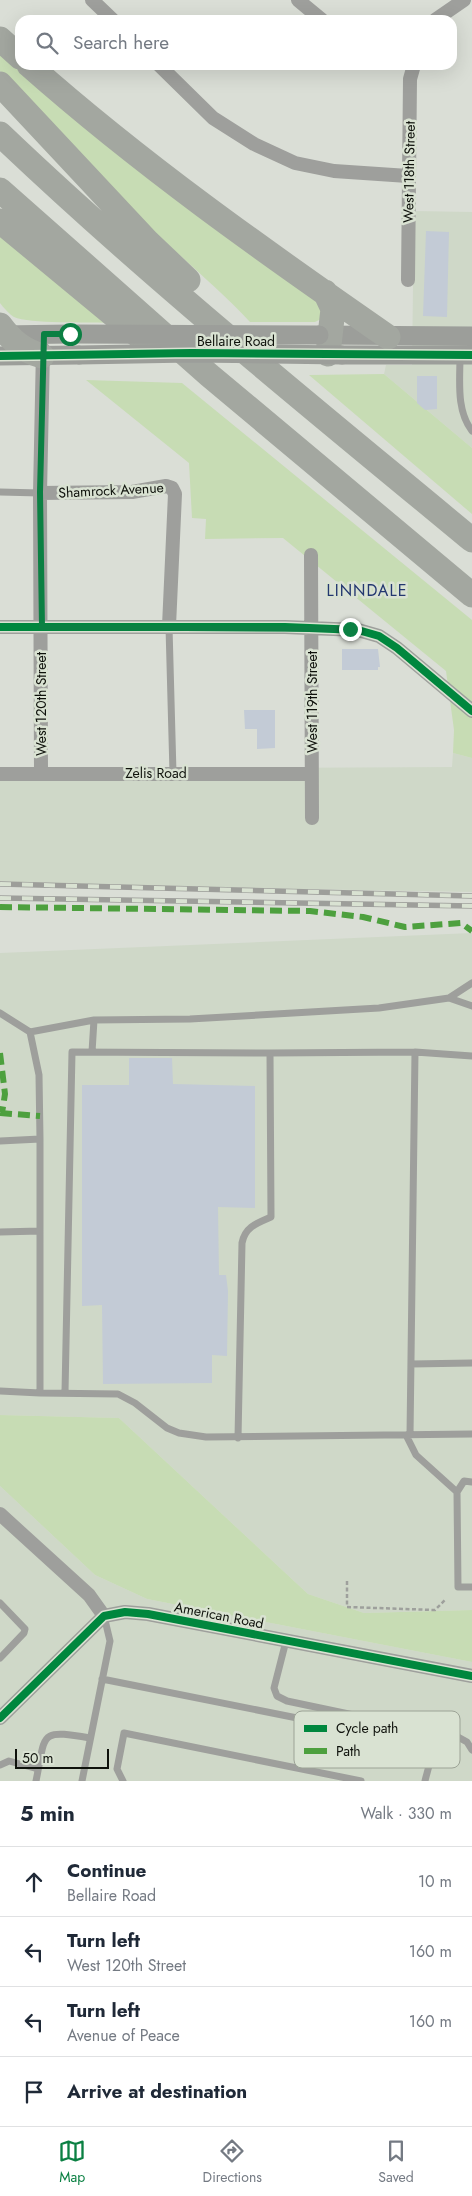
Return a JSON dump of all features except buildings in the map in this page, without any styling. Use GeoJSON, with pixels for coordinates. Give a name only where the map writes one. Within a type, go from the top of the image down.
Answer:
{"type":"FeatureCollection","features":[{"type":"Feature","properties":{"kind":"highway"},"geometry":{"type":"LineString","coordinates":[[0,39],[15,52]]}},
{"type":"Feature","properties":{"kind":"highway"},"geometry":{"type":"LineString","coordinates":[[35,70],[146,164],[253,244],[388,336]]}},
{"type":"Feature","properties":{"kind":"highway"},"geometry":{"type":"LineString","coordinates":[[0,84],[147,241],[284,364],[388,471]]}},
{"type":"Feature","properties":{"kind":"highway"},"geometry":{"type":"LineString","coordinates":[[0,134],[103,228],[260,364],[472,540]]}},
{"type":"Feature","properties":{"kind":"highway"},"geometry":{"type":"LineString","coordinates":[[0,190],[202,368],[472,595]]}},
{"type":"Feature","properties":{"kind":"highway"},"geometry":{"type":"LineString","coordinates":[[0,222],[104,309],[197,381],[349,493]]}},
{"type":"Feature","properties":{"kind":"highway"},"geometry":{"type":"LineString","coordinates":[[324,292],[333,309],[330,344]]}},
{"type":"Feature","properties":{"kind":"highway"},"geometry":{"type":"LineString","coordinates":[[2,338],[25,351],[43,345]]}},
{"type":"Feature","properties":{"kind":"street"},"geometry":{"type":"LineString","coordinates":[[92,0],[108,15]]}},
{"type":"Feature","properties":{"kind":"street"},"geometry":{"type":"LineString","coordinates":[[298,0],[316,15]]}},
{"type":"Feature","properties":{"kind":"street"},"geometry":{"type":"LineString","coordinates":[[442,15],[464,0]]}},
{"type":"Feature","properties":{"kind":"street"},"geometry":{"type":"LineString","coordinates":[[164,70],[213,118],[254,144],[295,163],[334,171],[408,176]]}},
{"type":"Feature","properties":{"kind":"street","name":"West 118th Street"},"geometry":{"type":"LineString","coordinates":[[408,280],[410,79],[413,70]]}},
{"type":"Feature","properties":{"kind":"street","name":"Bellaire Road"},"geometry":{"type":"LineString","coordinates":[[43,345],[70,334],[330,344],[466,355]]}},
{"type":"Feature","properties":{"kind":"street","name":"Bellaire Road"},"geometry":{"type":"LineString","coordinates":[[43,345],[79,355],[191,353],[330,344],[388,336],[466,336]]}},
{"type":"Feature","properties":{"kind":"street","name":"West 120th Street"},"geometry":{"type":"LineString","coordinates":[[41,773],[42,627],[40,492],[43,345]]}},
{"type":"Feature","properties":{"kind":"street","name":"Shamrock Avenue"},"geometry":{"type":"LineString","coordinates":[[40,492],[132,492],[166,486],[172,488],[175,494],[169,626]]}},
{"type":"Feature","properties":{"kind":"street","name":"West 119th Street"},"geometry":{"type":"LineString","coordinates":[[311,555],[312,818]]}},
{"type":"Feature","properties":{"kind":"street"},"geometry":{"type":"LineString","coordinates":[[0,627],[169,626],[350,629],[379,636],[406,654],[472,711]]}},
{"type":"Feature","properties":{"kind":"street","name":"Zelis Road"},"geometry":{"type":"LineString","coordinates":[[0,774],[312,774]]}},
{"type":"Feature","properties":{"kind":"street"},"geometry":{"type":"LineString","coordinates":[[0,1514],[89,1595],[104,1616],[0,1718]]}},
{"type":"Feature","properties":{"kind":"street","name":"American Road"},"geometry":{"type":"LineString","coordinates":[[104,1616],[125,1612],[148,1614],[472,1676]]}},
{"type":"Feature","properties":{"kind":"lane"},"geometry":{"type":"LineString","coordinates":[[466,336],[461,406],[467,424],[472,431]]}},
{"type":"Feature","properties":{"kind":"lane","name":"Shamrock Avenue"},"geometry":{"type":"LineString","coordinates":[[0,492],[40,492]]}},
{"type":"Feature","properties":{"kind":"lane"},"geometry":{"type":"LineString","coordinates":[[169,626],[173,773]]}},
{"type":"Feature","properties":{"kind":"lane"},"geometry":{"type":"LineString","coordinates":[[0,1013],[30,1032],[94,1020],[190,1019],[379,1008],[449,998],[472,983]]}},
{"type":"Feature","properties":{"kind":"lane"},"geometry":{"type":"LineString","coordinates":[[449,998],[472,1006]]}},
{"type":"Feature","properties":{"kind":"lane"},"geometry":{"type":"LineString","coordinates":[[92,1052],[94,1020]]}},
{"type":"Feature","properties":{"kind":"lane"},"geometry":{"type":"LineString","coordinates":[[30,1032],[38,1075],[40,1139],[40,1393]]}},
{"type":"Feature","properties":{"kind":"lane"},"geometry":{"type":"LineString","coordinates":[[65,1392],[72,1052],[415,1052],[472,1056]]}},
{"type":"Feature","properties":{"kind":"lane"},"geometry":{"type":"LineString","coordinates":[[415,1052],[411,1364],[408,1435],[416,1455],[458,1492]]}},
{"type":"Feature","properties":{"kind":"lane"},"geometry":{"type":"LineString","coordinates":[[238,1438],[243,1234],[247,1229],[271,1217],[270,1053]]}},
{"type":"Feature","properties":{"kind":"lane"},"geometry":{"type":"LineString","coordinates":[[0,1141],[40,1139]]}},
{"type":"Feature","properties":{"kind":"lane"},"geometry":{"type":"LineString","coordinates":[[0,1232],[40,1231]]}},
{"type":"Feature","properties":{"kind":"lane"},"geometry":{"type":"LineString","coordinates":[[411,1364],[472,1363]]}},
{"type":"Feature","properties":{"kind":"lane"},"geometry":{"type":"LineString","coordinates":[[0,1391],[118,1394],[135,1403],[167,1428],[179,1433],[206,1437],[472,1434]]}},
{"type":"Feature","properties":{"kind":"lane"},"geometry":{"type":"LineString","coordinates":[[472,1482],[464,1481],[458,1492],[458,1587],[472,1587]]}},
{"type":"Feature","properties":{"kind":"lane"},"geometry":{"type":"LineString","coordinates":[[0,1603],[25,1629],[24,1633],[0,1658]]}},
{"type":"Feature","properties":{"kind":"lane"},"geometry":{"type":"LineString","coordinates":[[82,1781],[110,1641],[104,1616]]}},
{"type":"Feature","properties":{"kind":"lane"},"geometry":{"type":"LineString","coordinates":[[286,1641],[274,1688],[277,1696],[287,1701],[334,1711]]}},
{"type":"Feature","properties":{"kind":"lane"},"geometry":{"type":"LineString","coordinates":[[102,1679],[294,1717]]}},
{"type":"Feature","properties":{"kind":"lane"},"geometry":{"type":"LineString","coordinates":[[36,1781],[44,1743],[49,1735],[57,1732],[90,1738]]}},
{"type":"Feature","properties":{"kind":"lane"},"geometry":{"type":"LineString","coordinates":[[123,1781],[117,1769],[124,1733],[294,1767]]}},
{"type":"Feature","properties":{"kind":"lane"},"geometry":{"type":"LineString","coordinates":[[460,1738],[467,1742],[472,1750]]}},
{"type":"Feature","properties":{"kind":"lane"},"geometry":{"type":"LineString","coordinates":[[0,1765],[9,1761],[38,1769]]}},
{"type":"Feature","properties":{"kind":"lane"},"geometry":{"type":"LineString","coordinates":[[297,1768],[361,1781]]}},
{"type":"Feature","properties":{"kind":"lane"},"geometry":{"type":"LineString","coordinates":[[425,1781],[428,1768]]}},
{"type":"Feature","properties":{"kind":"path"},"geometry":{"type":"LineString","coordinates":[[347,1581],[347,1607],[435,1610],[445,1600]]}},
{"type":"Feature","properties":{"kind":"shaded area"},"geometry":{"type":"Polygon","coordinates":[[[414,211],[472,212],[472,448],[384,374],[386,365],[412,365],[414,211]]]}},
{"type":"Feature","properties":{"kind":"shaded area"},"geometry":{"type":"Polygon","coordinates":[[[453,753],[472,758],[472,892],[0,884],[0,769],[452,767],[453,753]]]}},
{"type":"Feature","properties":{"kind":"shaded area"},"geometry":{"type":"Polygon","coordinates":[[[472,933],[472,1610],[364,1613],[308,1594],[119,1418],[0,1415],[0,953],[472,933]]]}},
{"type":"Feature","properties":{"kind":"shaded area"},"geometry":{"type":"Polygon","coordinates":[[[0,1486],[95,1575],[147,1599],[472,1662],[472,1781],[0,1781],[0,1486]]]}},
{"type":"Feature","properties":{"kind":"green space"},"geometry":{"type":"Polygon","coordinates":[[[0,48],[15,60],[15,70],[28,70],[316,294],[323,318],[315,322],[250,322],[128,206],[0,71],[0,48]]]}},
{"type":"Feature","properties":{"kind":"green space"},"geometry":{"type":"Polygon","coordinates":[[[0,232],[109,323],[32,321],[14,317],[10,314],[0,303],[0,232]]]}},
{"type":"Feature","properties":{"kind":"green space"},"geometry":{"type":"Polygon","coordinates":[[[384,374],[472,448],[472,514],[309,375],[384,374]]]}},
{"type":"Feature","properties":{"kind":"green space"},"geometry":{"type":"Polygon","coordinates":[[[86,380],[182,383],[472,620],[472,758],[453,753],[454,730],[446,671],[283,538],[205,539],[206,519],[192,518],[189,463],[86,380]]]}},
{"type":"Feature","properties":{"kind":"green space"},"geometry":{"type":"Polygon","coordinates":[[[0,1415],[119,1418],[308,1594],[364,1613],[472,1610],[472,1662],[147,1599],[95,1575],[0,1486],[0,1415]]]}},
{"type":"Feature","properties":{"kind":"railway"},"geometry":{"type":"LineString","coordinates":[[0,884],[472,896]]}},
{"type":"Feature","properties":{"kind":"railway"},"geometry":{"type":"LineString","coordinates":[[0,898],[472,906]]}},
{"type":"Feature","properties":{"kind":"marked path"},"geometry":{"type":"LineString","coordinates":[[0,907],[310,911],[363,917],[405,927],[461,923],[472,931]]}},
{"type":"Feature","properties":{"kind":"marked path"},"geometry":{"type":"LineString","coordinates":[[0,1053],[5,1094],[2,1113]]}},
{"type":"Feature","properties":{"kind":"marked path"},"geometry":{"type":"LineString","coordinates":[[0,1113],[40,1116]]}},
{"type":"Feature","properties":{"kind":"cycle path"},"geometry":{"type":"LineString","coordinates":[[0,356],[191,353],[472,355]]}},
{"type":"Feature","properties":{"kind":"cycle path"},"geometry":{"type":"LineString","coordinates":[[0,627],[285,627],[358,630],[379,636],[397,648],[472,711]]}},
{"type":"Feature","properties":{"kind":"cycle path"},"geometry":{"type":"LineString","coordinates":[[0,1718],[104,1616],[125,1612],[148,1614],[472,1676]]}},
{"type":"Feature","properties":{"kind":"district","name":"LINNDALE"},"geometry":{"type":"Point","coordinates":[367,590]}},
{"type":"Feature","properties":{"kind":"route"},"geometry":{"type":"LineString","coordinates":[[70,334],[44,334],[40,492],[42,627],[286,627],[350,629]]}}]}
